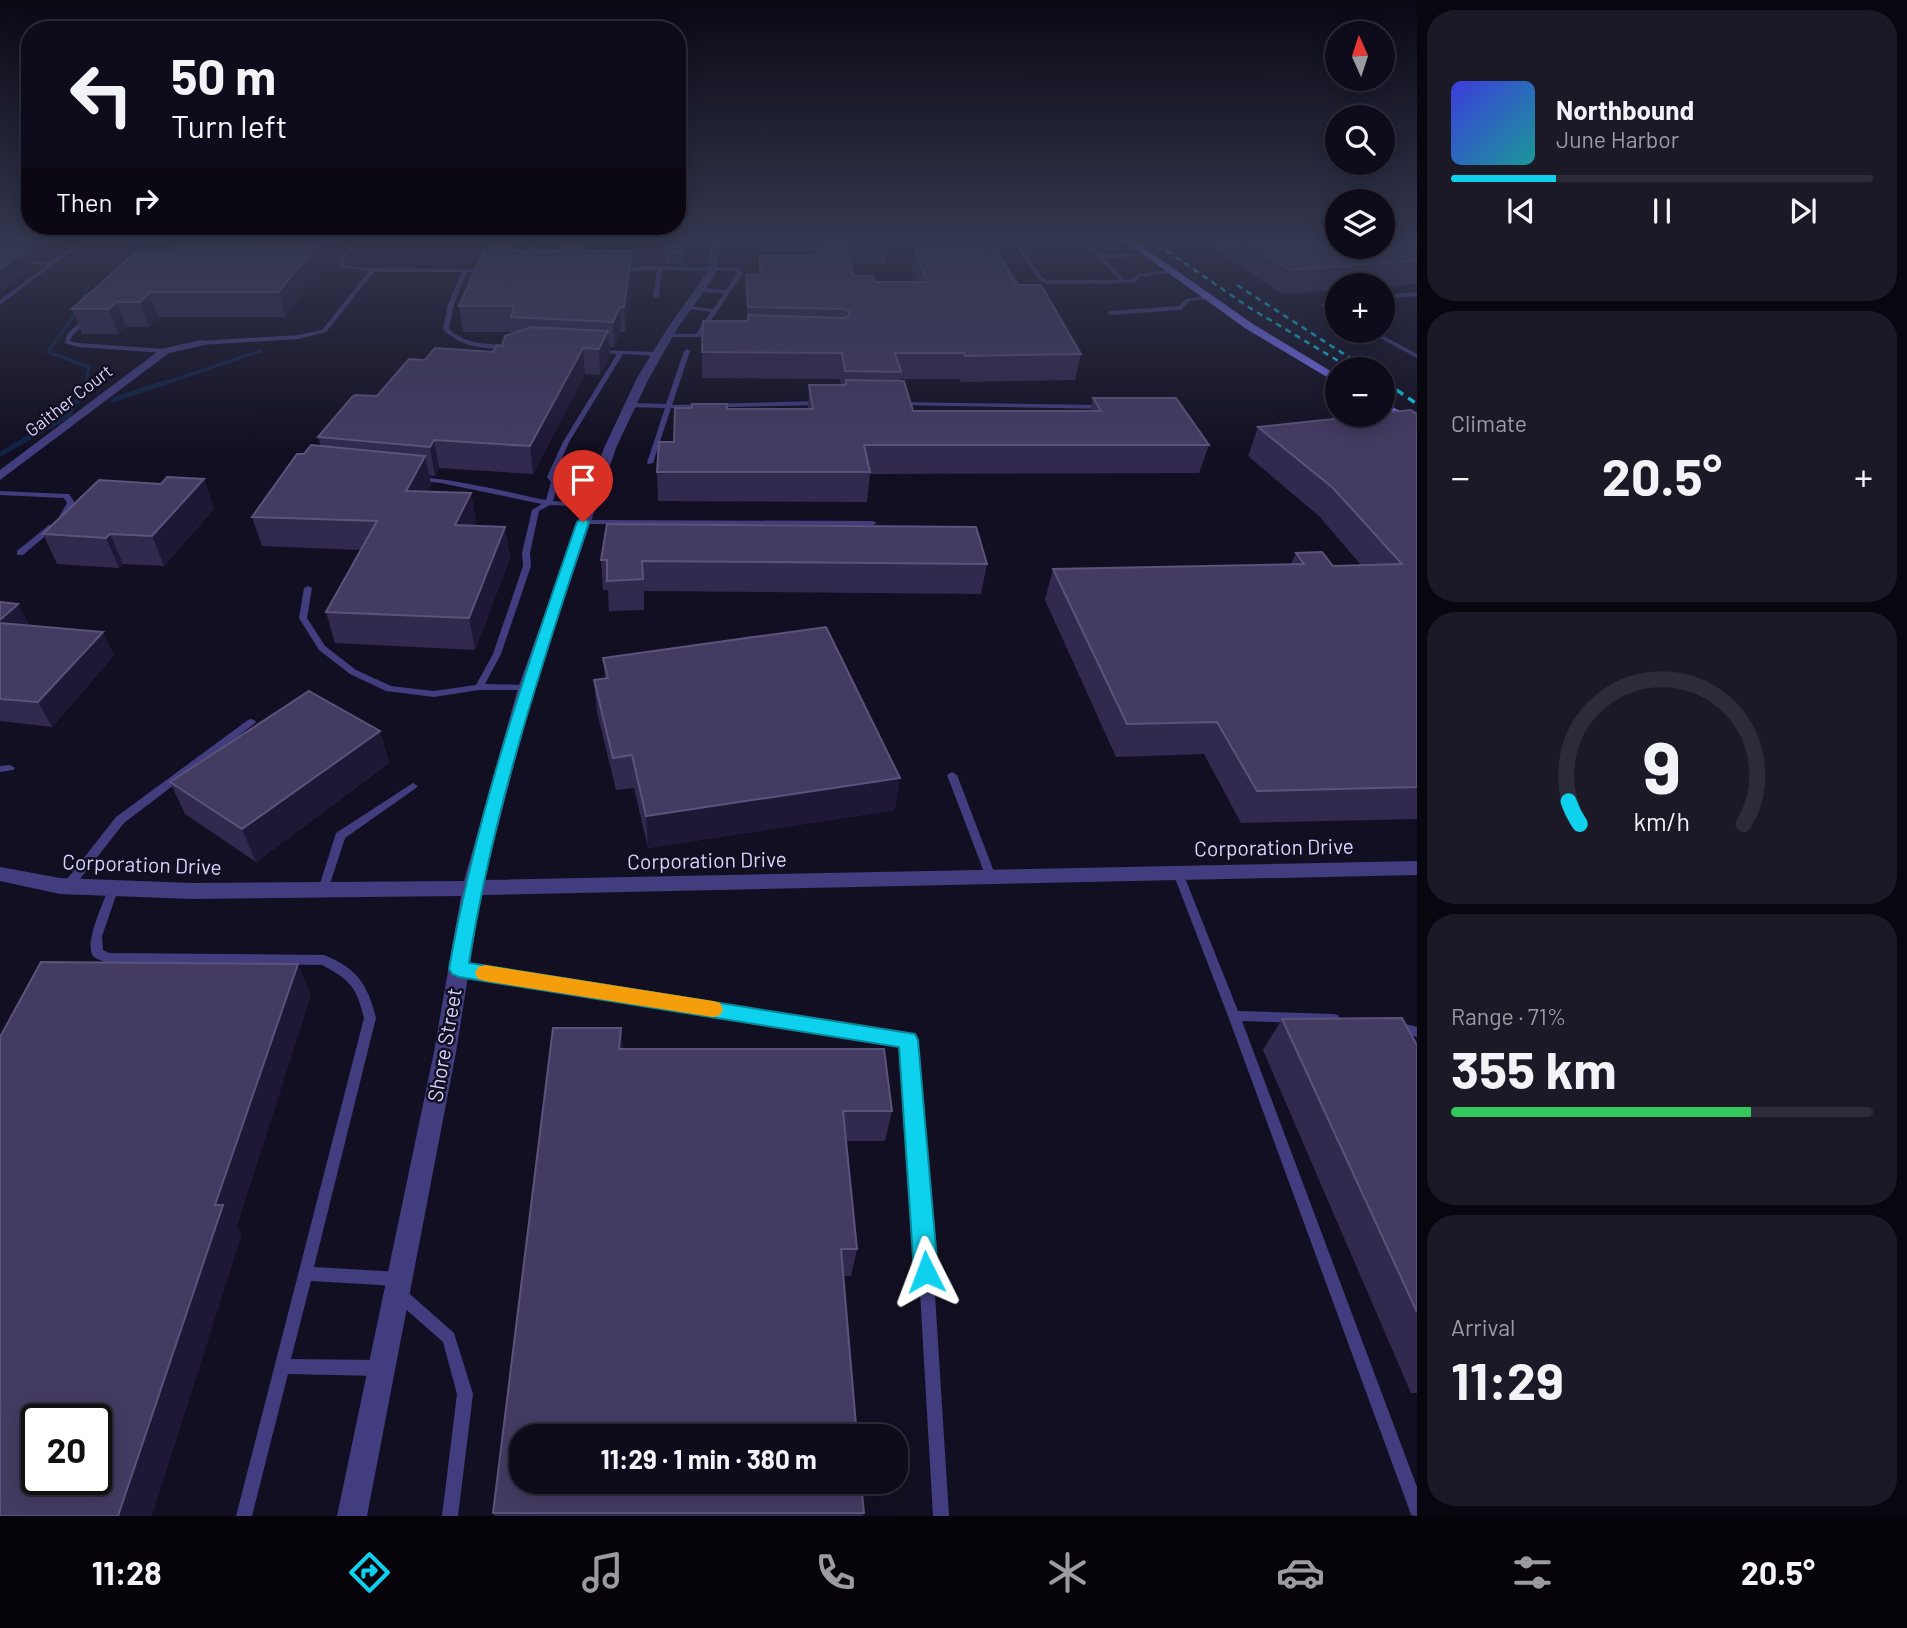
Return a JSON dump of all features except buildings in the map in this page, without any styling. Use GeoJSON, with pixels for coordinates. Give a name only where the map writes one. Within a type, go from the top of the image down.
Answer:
{"type":"FeatureCollection","features":[{"type":"Feature","properties":{"kind":"street","name":"Shore Street"},"geometry":{"type":"LineString","coordinates":[[352,1516],[399,1286],[472,888],[526,688],[595,487],[629,405],[657,354],[687,309]]}},
{"type":"Feature","properties":{"kind":"street"},"geometry":{"type":"LineString","coordinates":[[1224,309],[1325,372]]}},
{"type":"Feature","properties":{"kind":"street","name":"Gaither Court"},"geometry":{"type":"LineString","coordinates":[[0,476],[165,351],[201,343]]}},
{"type":"Feature","properties":{"kind":"street"},"geometry":{"type":"LineString","coordinates":[[1395,412],[1417,424]]}},
{"type":"Feature","properties":{"kind":"street","name":"Corporation Drive"},"geometry":{"type":"LineString","coordinates":[[0,874],[68,886],[113,890],[323,890],[1417,868]]}},
{"type":"Feature","properties":{"kind":"lane"},"geometry":{"type":"LineString","coordinates":[[95,309],[69,335],[67,342],[165,351]]}},
{"type":"Feature","properties":{"kind":"lane"},"geometry":{"type":"LineString","coordinates":[[201,343],[315,335],[324,331],[342,309]]}},
{"type":"Feature","properties":{"kind":"lane"},"geometry":{"type":"LineString","coordinates":[[450,309],[446,330],[455,339],[463,343],[518,348]]}},
{"type":"Feature","properties":{"kind":"lane"},"geometry":{"type":"LineString","coordinates":[[694,309],[715,311],[698,336]]}},
{"type":"Feature","properties":{"kind":"lane"},"geometry":{"type":"LineString","coordinates":[[1110,313],[1178,309]]}},
{"type":"Feature","properties":{"kind":"lane"},"geometry":{"type":"LineString","coordinates":[[669,335],[711,336]]}},
{"type":"Feature","properties":{"kind":"lane"},"geometry":{"type":"LineString","coordinates":[[1393,343],[1417,356]]}},
{"type":"Feature","properties":{"kind":"lane"},"geometry":{"type":"LineString","coordinates":[[1399,346],[1417,346]]}},
{"type":"Feature","properties":{"kind":"lane"},"geometry":{"type":"LineString","coordinates":[[596,351],[657,354]]}},
{"type":"Feature","properties":{"kind":"lane"},"geometry":{"type":"LineString","coordinates":[[650,463],[687,351]]}},
{"type":"Feature","properties":{"kind":"lane"},"geometry":{"type":"LineString","coordinates":[[595,487],[555,482],[550,477],[566,442],[621,352]]}},
{"type":"Feature","properties":{"kind":"lane"},"geometry":{"type":"LineString","coordinates":[[629,405],[670,407],[833,403]]}},
{"type":"Feature","properties":{"kind":"lane"},"geometry":{"type":"LineString","coordinates":[[889,404],[1115,407]]}},
{"type":"Feature","properties":{"kind":"lane"},"geometry":{"type":"LineString","coordinates":[[417,479],[441,481],[548,503],[589,505]]}},
{"type":"Feature","properties":{"kind":"lane"},"geometry":{"type":"LineString","coordinates":[[479,687],[496,654],[527,566],[526,553],[537,510],[548,503],[555,482]]}},
{"type":"Feature","properties":{"kind":"lane"},"geometry":{"type":"LineString","coordinates":[[0,493],[66,496],[71,503],[70,509],[61,519],[20,553]]}},
{"type":"Feature","properties":{"kind":"lane"},"geometry":{"type":"LineString","coordinates":[[583,522],[873,523]]}},
{"type":"Feature","properties":{"kind":"lane"},"geometry":{"type":"LineString","coordinates":[[308,588],[303,618],[322,648],[353,672],[389,688],[434,694],[479,687],[526,688]]}},
{"type":"Feature","properties":{"kind":"lane"},"geometry":{"type":"LineString","coordinates":[[68,886],[120,820],[251,722]]}},
{"type":"Feature","properties":{"kind":"lane"},"geometry":{"type":"LineString","coordinates":[[952,775],[991,877]]}},
{"type":"Feature","properties":{"kind":"lane"},"geometry":{"type":"LineString","coordinates":[[323,890],[340,836],[413,786]]}},
{"type":"Feature","properties":{"kind":"lane"},"geometry":{"type":"LineString","coordinates":[[1178,873],[1417,1508]]}},
{"type":"Feature","properties":{"kind":"lane"},"geometry":{"type":"LineString","coordinates":[[113,890],[96,936],[97,953],[108,958],[324,960],[340,968],[363,988],[370,1018],[244,1516]]}},
{"type":"Feature","properties":{"kind":"lane"},"geometry":{"type":"LineString","coordinates":[[459,969],[908,1040],[918,1137],[942,1516]]}},
{"type":"Feature","properties":{"kind":"lane"},"geometry":{"type":"LineString","coordinates":[[1234,1016],[1351,1021]]}},
{"type":"Feature","properties":{"kind":"lane"},"geometry":{"type":"LineString","coordinates":[[1390,1026],[1417,1032]]}},
{"type":"Feature","properties":{"kind":"lane"},"geometry":{"type":"LineString","coordinates":[[306,1274],[399,1286],[449,1338],[465,1394],[450,1516]]}},
{"type":"Feature","properties":{"kind":"lane"},"geometry":{"type":"LineString","coordinates":[[282,1366],[382,1368]]}},
{"type":"Feature","properties":{"kind":"waterway"},"geometry":{"type":"LineString","coordinates":[[78,309],[48,352],[89,367],[85,384]]}},
{"type":"Feature","properties":{"kind":"waterway"},"geometry":{"type":"LineString","coordinates":[[162,384],[260,351]]}},
{"type":"Feature","properties":{"kind":"waterway"},"geometry":{"type":"LineString","coordinates":[[68,415],[86,382]]}},
{"type":"Feature","properties":{"kind":"waterway"},"geometry":{"type":"LineString","coordinates":[[113,400],[167,382]]}},
{"type":"Feature","properties":{"kind":"waterway"},"geometry":{"type":"LineString","coordinates":[[0,454],[69,415]]}},
{"type":"Feature","properties":{"kind":"railway"},"geometry":{"type":"LineString","coordinates":[[1251,309],[1332,357]]}},
{"type":"Feature","properties":{"kind":"railway"},"geometry":{"type":"LineString","coordinates":[[1274,309],[1348,357]]}},
{"type":"Feature","properties":{"kind":"railway"},"geometry":{"type":"LineString","coordinates":[[1395,389],[1417,404]]}},
{"type":"Feature","properties":{"kind":"slow traffic"},"geometry":{"type":"LineString","coordinates":[[485,973],[713,1009]]}},
{"type":"Feature","properties":{"kind":"route"},"geometry":{"type":"LineString","coordinates":[[583,522],[526,688],[472,888],[459,969],[908,1040],[918,1137],[926,1272]]}}]}
